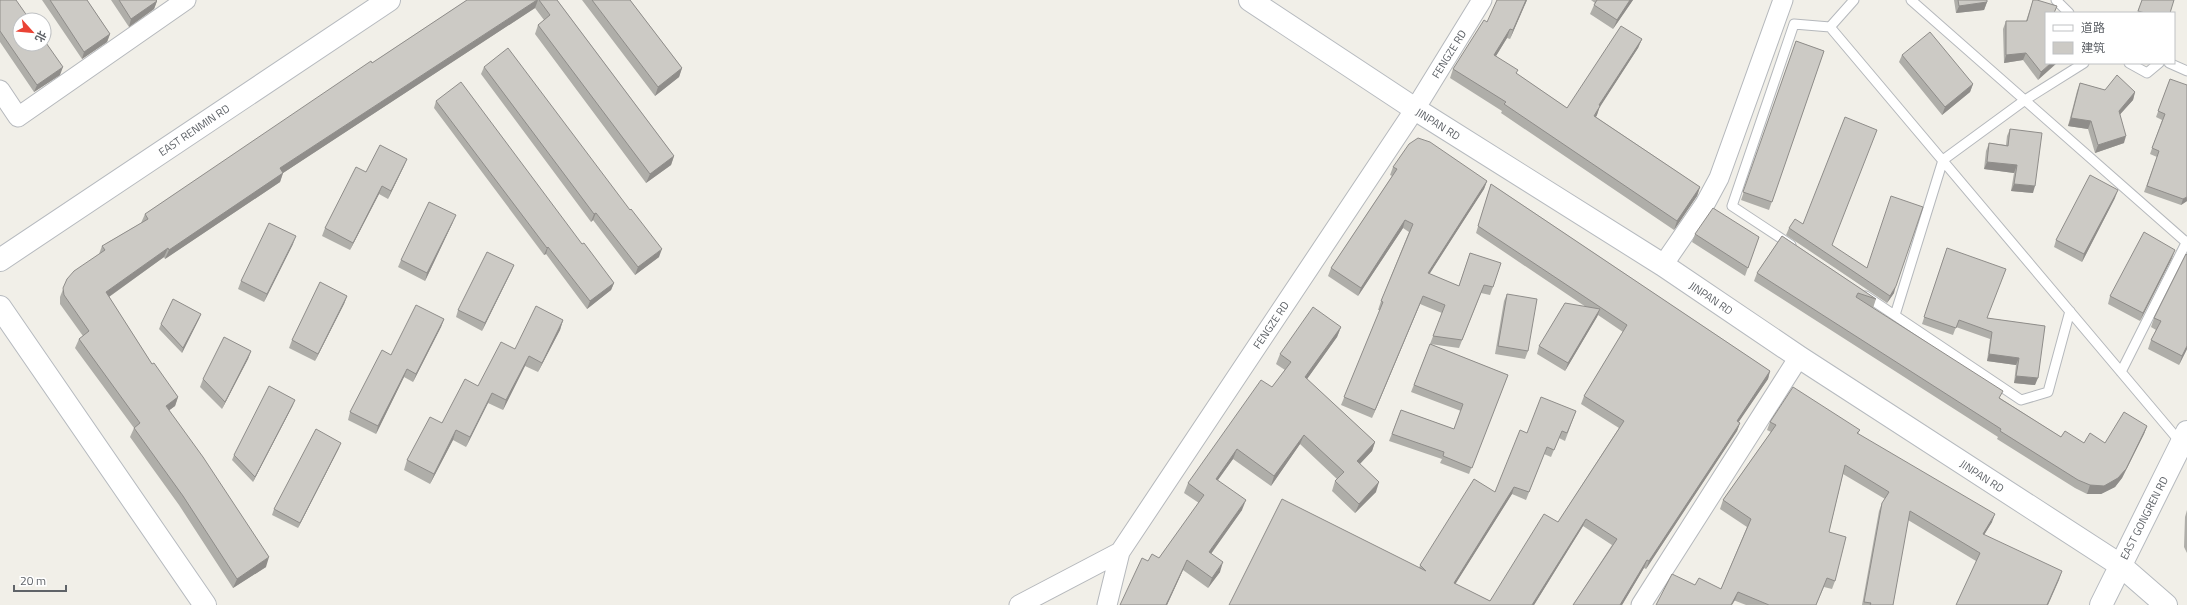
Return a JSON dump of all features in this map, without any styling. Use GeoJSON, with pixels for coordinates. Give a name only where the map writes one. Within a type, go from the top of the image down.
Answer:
{"type":"FeatureCollection","features":[{"type":"Feature","properties":{"kind":"main road","name":"EAST RENMIN RD"},"geometry":{"type":"LineString","coordinates":[[0,260],[389,0]]}},
{"type":"Feature","properties":{"kind":"main road","name":"JINPAN RD"},"geometry":{"type":"LineString","coordinates":[[1250,0],[1414,109],[1663,265],[1799,357],[2120,565],[2166,605]]}},
{"type":"Feature","properties":{"kind":"main road"},"geometry":{"type":"LineString","coordinates":[[0,307],[205,605]]}},
{"type":"Feature","properties":{"kind":"main road","name":"EAST GONGREN RD"},"geometry":{"type":"LineString","coordinates":[[2101,605],[2184,438]]}},
{"type":"Feature","properties":{"kind":"street"},"geometry":{"type":"LineString","coordinates":[[0,90],[18,117],[186,0]]}},
{"type":"Feature","properties":{"kind":"street","name":"FENGZE RD"},"geometry":{"type":"LineString","coordinates":[[1020,605],[1120,552],[1414,109],[1482,0]]}},
{"type":"Feature","properties":{"kind":"street"},"geometry":{"type":"LineString","coordinates":[[1663,265],[1705,204],[1719,178],[1783,0]]}},
{"type":"Feature","properties":{"kind":"street"},"geometry":{"type":"LineString","coordinates":[[1641,605],[1799,357]]}},
{"type":"Feature","properties":{"kind":"street"},"geometry":{"type":"LineString","coordinates":[[1107,605],[1120,552]]}},
{"type":"Feature","properties":{"kind":"lane"},"geometry":{"type":"LineString","coordinates":[[1830,27],[1854,0]]}},
{"type":"Feature","properties":{"kind":"lane"},"geometry":{"type":"LineString","coordinates":[[1911,0],[2186,242],[2121,372]]}},
{"type":"Feature","properties":{"kind":"lane"},"geometry":{"type":"LineString","coordinates":[[2056,0],[2068,12]]}},
{"type":"Feature","properties":{"kind":"lane"},"geometry":{"type":"LineString","coordinates":[[1797,249],[1732,206],[1794,24],[1830,27],[2121,372],[2184,438]]}},
{"type":"Feature","properties":{"kind":"lane"},"geometry":{"type":"LineString","coordinates":[[1895,315],[1943,160],[2025,100],[2082,64]]}},
{"type":"Feature","properties":{"kind":"lane"},"geometry":{"type":"LineString","coordinates":[[2131,64],[2147,73],[2157,64]]}},
{"type":"Feature","properties":{"kind":"lane"},"geometry":{"type":"LineString","coordinates":[[2171,64],[2187,71]]}},
{"type":"Feature","properties":{"kind":"lane"},"geometry":{"type":"LineString","coordinates":[[1856,289],[2021,400],[2048,392],[2070,311]]}},
{"type":"Feature","properties":{"kind":"building"},"geometry":{"type":"Polygon","coordinates":[[[0,0],[16,0],[24,12],[12,12],[12,49],[0,31],[0,0]]]}},
{"type":"Feature","properties":{"kind":"building"},"geometry":{"type":"Polygon","coordinates":[[[50,0],[87,0],[110,34],[84,52],[50,0]]]}},
{"type":"Feature","properties":{"kind":"building"},"geometry":{"type":"Polygon","coordinates":[[[119,0],[156,0],[157,1],[131,19],[119,0]]]}},
{"type":"Feature","properties":{"kind":"building"},"geometry":{"type":"Polygon","coordinates":[[[467,0],[537,0],[280,168],[283,173],[169,250],[168,248],[106,292],[152,364],[154,363],[178,397],[166,406],[203,457],[269,557],[237,579],[183,496],[134,428],[140,423],[79,339],[89,331],[64,295],[63,288],[67,279],[74,271],[105,250],[102,246],[148,219],[145,214],[371,61],[372,63],[467,0]]]}},
{"type":"Feature","properties":{"kind":"building"},"geometry":{"type":"Polygon","coordinates":[[[539,0],[557,0],[674,156],[650,174],[538,25],[550,15],[539,0]]]}},
{"type":"Feature","properties":{"kind":"building"},"geometry":{"type":"Polygon","coordinates":[[[592,0],[630,0],[682,68],[658,87],[592,0]]]}},
{"type":"Feature","properties":{"kind":"building"},"geometry":{"type":"Polygon","coordinates":[[[1497,0],[1526,0],[1513,30],[1510,29],[1494,55],[1518,70],[1516,73],[1567,108],[1621,26],[1642,39],[1599,105],[1600,106],[1594,116],[1700,187],[1677,221],[1504,104],[1506,102],[1453,69],[1484,20],[1487,22],[1497,0]]]}},
{"type":"Feature","properties":{"kind":"building"},"geometry":{"type":"Polygon","coordinates":[[[1597,0],[1630,0],[1617,20],[1594,5],[1597,0]]]}},
{"type":"Feature","properties":{"kind":"building"},"geometry":{"type":"Polygon","coordinates":[[[1958,0],[1987,0],[1987,2],[1959,6],[1958,0]]]}},
{"type":"Feature","properties":{"kind":"building"},"geometry":{"type":"Polygon","coordinates":[[[2033,0],[2057,6],[2054,12],[2045,12],[2045,64],[2050,64],[2041,72],[2026,53],[2006,55],[2006,21],[2027,21],[2033,0]]]}},
{"type":"Feature","properties":{"kind":"building"},"geometry":{"type":"Polygon","coordinates":[[[2142,0],[2174,0],[2170,12],[2138,11],[2142,0]]]}},
{"type":"Feature","properties":{"kind":"building"},"geometry":{"type":"Polygon","coordinates":[[[1930,32],[1973,84],[1945,107],[1902,55],[1930,32]]]}},
{"type":"Feature","properties":{"kind":"building"},"geometry":{"type":"Polygon","coordinates":[[[1796,41],[1824,51],[1772,202],[1743,192],[1796,41]]]}},
{"type":"Feature","properties":{"kind":"building"},"geometry":{"type":"Polygon","coordinates":[[[508,48],[630,210],[631,209],[662,249],[638,267],[596,213],[594,214],[484,67],[508,48]]]}},
{"type":"Feature","properties":{"kind":"building"},"geometry":{"type":"Polygon","coordinates":[[[52,51],[63,67],[37,85],[14,52],[52,51]]]}},
{"type":"Feature","properties":{"kind":"building"},"geometry":{"type":"Polygon","coordinates":[[[2117,75],[2135,92],[2119,111],[2126,136],[2098,145],[2091,121],[2071,118],[2080,83],[2105,90],[2117,75]]]}},
{"type":"Feature","properties":{"kind":"building"},"geometry":{"type":"Polygon","coordinates":[[[2170,79],[2187,85],[2187,197],[2183,199],[2147,186],[2159,151],[2152,148],[2165,114],[2158,111],[2170,79]]]}},
{"type":"Feature","properties":{"kind":"building"},"geometry":{"type":"Polygon","coordinates":[[[461,82],[582,244],[584,243],[614,283],[590,301],[548,247],[547,248],[436,101],[461,82]]]}},
{"type":"Feature","properties":{"kind":"building"},"geometry":{"type":"Polygon","coordinates":[[[1845,117],[1877,130],[1832,245],[1867,268],[1891,196],[1923,207],[1896,286],[1890,296],[1789,228],[1795,219],[1803,224],[1845,117]]]}},
{"type":"Feature","properties":{"kind":"building"},"geometry":{"type":"Polygon","coordinates":[[[2010,129],[2042,133],[2035,186],[2014,184],[2017,165],[1987,162],[1989,143],[2008,146],[2010,129]]]}},
{"type":"Feature","properties":{"kind":"building"},"geometry":{"type":"Polygon","coordinates":[[[1418,138],[1430,142],[1487,181],[1428,273],[1459,286],[1470,253],[1501,263],[1493,287],[1484,285],[1462,340],[1433,336],[1445,305],[1423,296],[1375,410],[1344,397],[1413,224],[1405,220],[1361,288],[1331,268],[1397,169],[1393,167],[1409,144],[1418,138]]]}},
{"type":"Feature","properties":{"kind":"building"},"geometry":{"type":"Polygon","coordinates":[[[380,145],[407,159],[391,191],[382,186],[353,243],[325,228],[356,167],[366,172],[380,145]]]}},
{"type":"Feature","properties":{"kind":"building"},"geometry":{"type":"Polygon","coordinates":[[[2090,175],[2118,190],[2084,254],[2056,240],[2090,175]]]}},
{"type":"Feature","properties":{"kind":"building"},"geometry":{"type":"Polygon","coordinates":[[[1491,184],[1770,371],[1737,421],[1740,423],[1649,561],[1647,560],[1620,605],[1573,605],[1617,539],[1586,519],[1532,605],[1229,605],[1282,499],[1426,571],[1420,565],[1474,479],[1495,492],[1520,430],[1527,433],[1541,397],[1576,411],[1567,433],[1562,431],[1554,450],[1547,447],[1529,492],[1514,487],[1454,583],[1490,601],[1544,514],[1558,522],[1624,421],[1584,396],[1627,325],[1478,226],[1491,184]]]}},
{"type":"Feature","properties":{"kind":"building"},"geometry":{"type":"Polygon","coordinates":[[[429,202],[456,215],[427,273],[401,260],[429,202]]]}},
{"type":"Feature","properties":{"kind":"building"},"geometry":{"type":"Polygon","coordinates":[[[1713,208],[1759,237],[1748,268],[1695,234],[1713,208]]]}},
{"type":"Feature","properties":{"kind":"building"},"geometry":{"type":"Polygon","coordinates":[[[269,223],[296,236],[267,294],[241,281],[269,223]]]}},
{"type":"Feature","properties":{"kind":"building"},"geometry":{"type":"Polygon","coordinates":[[[2144,232],[2175,250],[2143,313],[2110,296],[2144,232]]]}},
{"type":"Feature","properties":{"kind":"building"},"geometry":{"type":"Polygon","coordinates":[[[1782,236],[1876,299],[1858,293],[1856,297],[2003,391],[1999,398],[2061,437],[2065,431],[2084,443],[2090,433],[2105,443],[2124,412],[2147,426],[2126,469],[2118,478],[2104,486],[2090,485],[2078,480],[1757,273],[1782,236]]]}},
{"type":"Feature","properties":{"kind":"building"},"geometry":{"type":"Polygon","coordinates":[[[1947,248],[2006,269],[1987,318],[2045,326],[2038,378],[2016,376],[2019,358],[1989,354],[1992,332],[1959,320],[1956,328],[1924,317],[1947,248]]]}},
{"type":"Feature","properties":{"kind":"building"},"geometry":{"type":"Polygon","coordinates":[[[487,252],[514,265],[485,323],[458,310],[487,252]]]}},
{"type":"Feature","properties":{"kind":"building"},"geometry":{"type":"Polygon","coordinates":[[[2186,254],[2187,346],[2182,356],[2151,340],[2161,321],[2154,318],[2186,254]]]}},
{"type":"Feature","properties":{"kind":"building"},"geometry":{"type":"Polygon","coordinates":[[[320,282],[347,296],[318,354],[292,340],[320,282]]]}},
{"type":"Feature","properties":{"kind":"building"},"geometry":{"type":"Polygon","coordinates":[[[1507,294],[1537,299],[1528,351],[1498,346],[1507,294]]]}},
{"type":"Feature","properties":{"kind":"building"},"geometry":{"type":"Polygon","coordinates":[[[173,299],[201,314],[183,348],[161,324],[173,299]]]}},
{"type":"Feature","properties":{"kind":"building"},"geometry":{"type":"Polygon","coordinates":[[[1565,303],[1600,309],[1568,363],[1539,346],[1565,303]]]}},
{"type":"Feature","properties":{"kind":"building"},"geometry":{"type":"Polygon","coordinates":[[[416,305],[444,319],[416,374],[407,369],[378,426],[350,412],[382,350],[391,355],[416,305]]]}},
{"type":"Feature","properties":{"kind":"building"},"geometry":{"type":"Polygon","coordinates":[[[536,306],[563,320],[542,363],[529,356],[506,400],[492,393],[470,437],[456,430],[434,474],[407,460],[430,417],[442,423],[465,379],[478,386],[501,342],[515,349],[536,306]]]}},
{"type":"Feature","properties":{"kind":"building"},"geometry":{"type":"Polygon","coordinates":[[[1313,307],[1341,327],[1305,377],[1375,442],[1357,461],[1379,482],[1359,504],[1335,481],[1344,472],[1304,435],[1274,476],[1237,449],[1216,479],[1246,500],[1209,552],[1223,562],[1212,578],[1187,560],[1166,605],[1120,605],[1142,558],[1148,561],[1152,554],[1159,558],[1204,495],[1188,483],[1261,380],[1272,387],[1291,362],[1280,354],[1313,307]]]}},
{"type":"Feature","properties":{"kind":"building"},"geometry":{"type":"Polygon","coordinates":[[[224,337],[251,351],[225,402],[203,379],[224,337]]]}},
{"type":"Feature","properties":{"kind":"building"},"geometry":{"type":"Polygon","coordinates":[[[1430,344],[1508,375],[1472,468],[1443,456],[1444,452],[1392,434],[1401,410],[1454,429],[1463,404],[1414,385],[1430,344]]]}},
{"type":"Feature","properties":{"kind":"building"},"geometry":{"type":"Polygon","coordinates":[[[269,386],[295,400],[255,477],[234,455],[269,386]]]}},
{"type":"Feature","properties":{"kind":"building"},"geometry":{"type":"Polygon","coordinates":[[[1793,387],[1860,430],[1857,433],[1995,514],[1983,534],[2062,571],[2047,605],[1956,605],[1980,553],[1910,511],[1893,605],[1870,605],[1871,603],[1864,602],[1882,503],[1889,492],[1845,465],[1829,532],[1846,537],[1835,581],[1827,578],[1816,605],[1769,605],[1738,592],[1731,605],[1656,605],[1672,574],[1695,585],[1699,578],[1721,589],[1751,519],[1723,500],[1776,425],[1770,422],[1793,387]]]}},
{"type":"Feature","properties":{"kind":"building"},"geometry":{"type":"Polygon","coordinates":[[[316,429],[341,443],[300,523],[274,509],[316,429]]]}}]}
